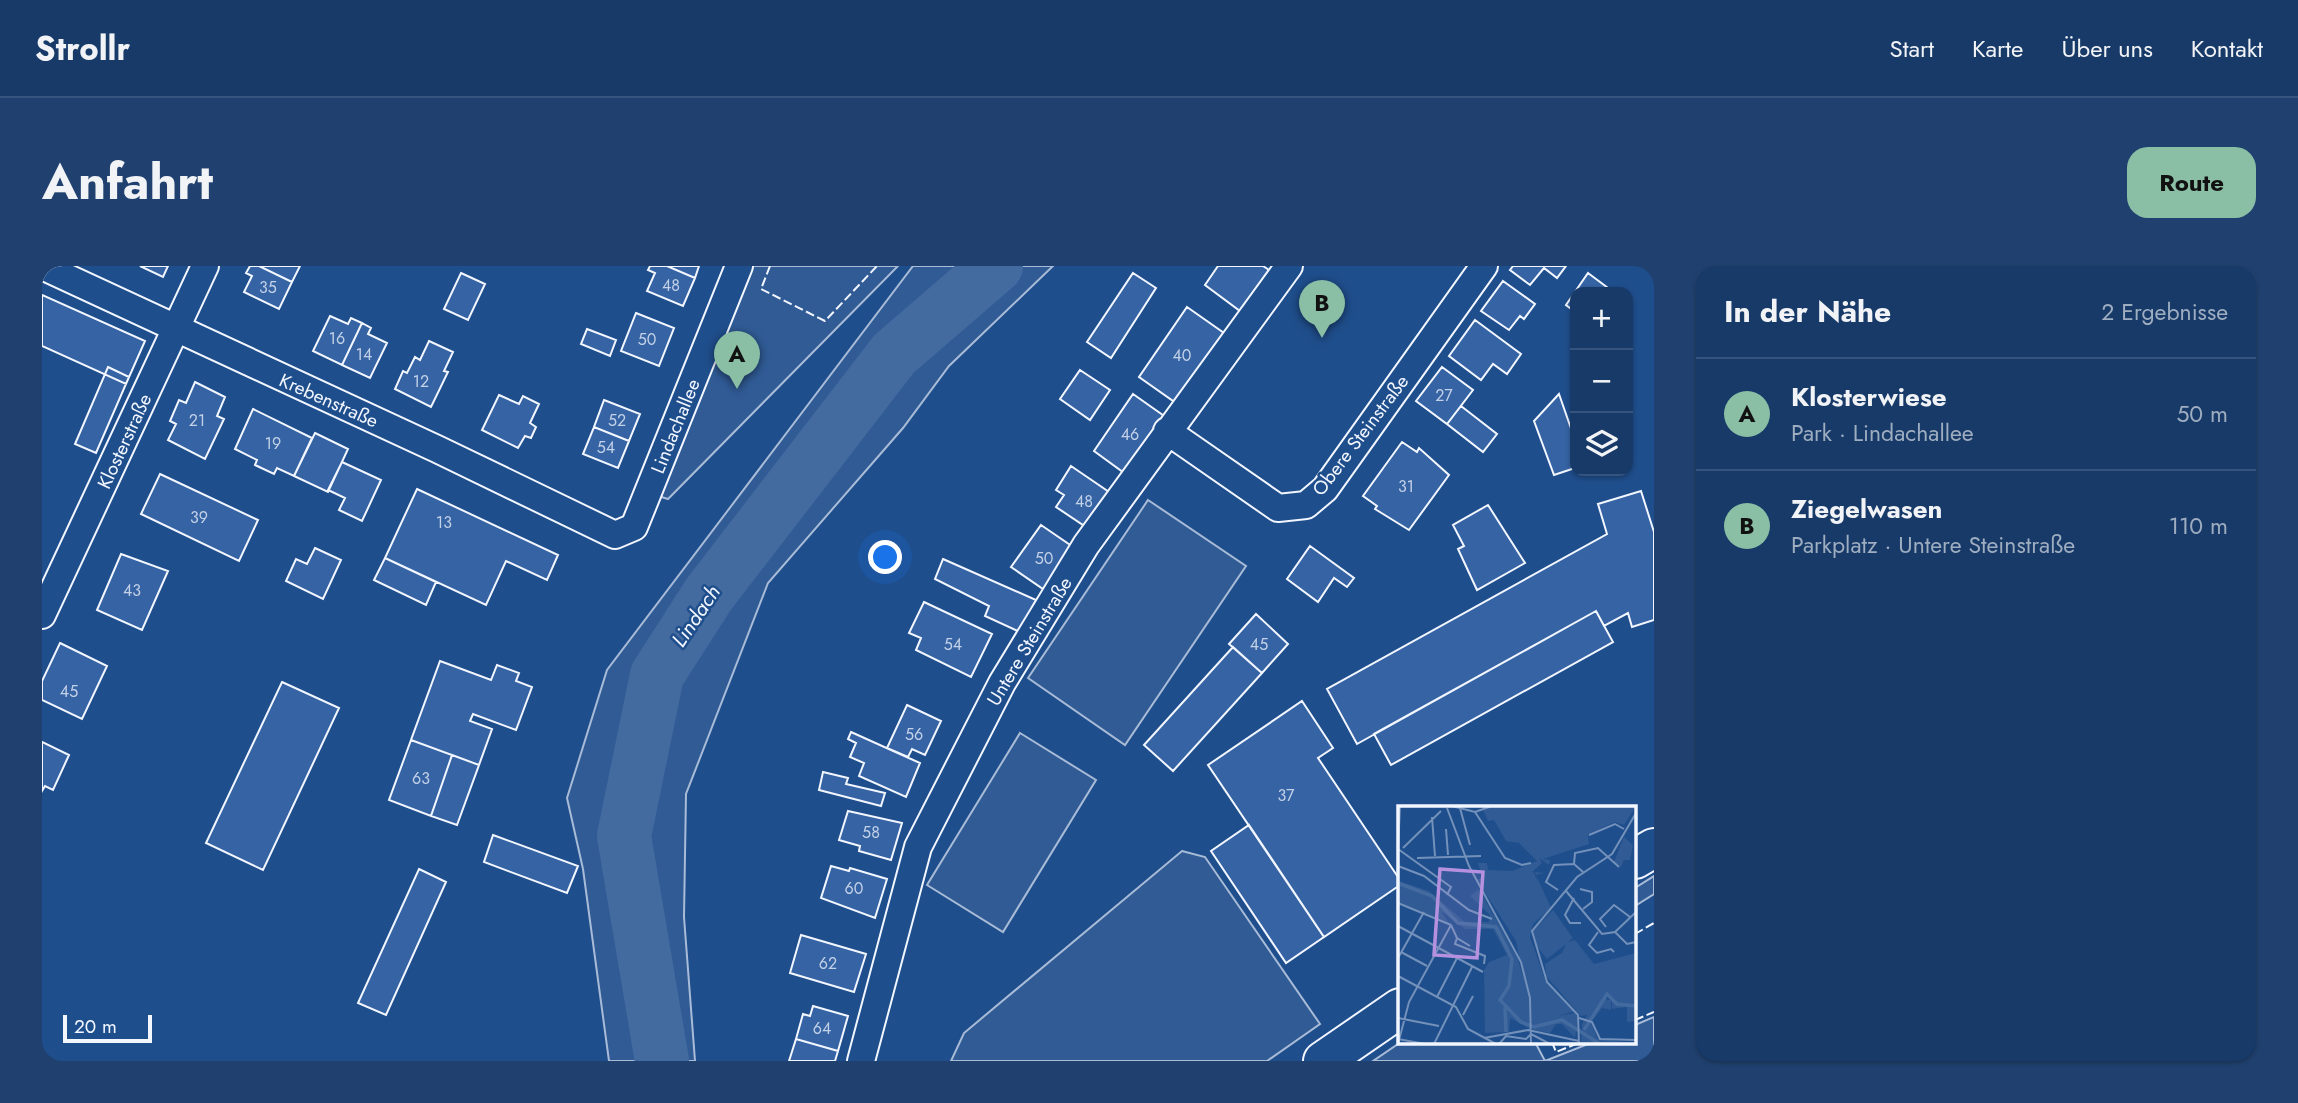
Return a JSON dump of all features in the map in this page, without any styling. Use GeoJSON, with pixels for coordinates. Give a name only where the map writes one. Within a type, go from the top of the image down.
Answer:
{"type":"FeatureCollection","features":[{"type":"Feature","properties":{"kind":"main road"},"geometry":{"type":"LineString","coordinates":[[1636,858],[1654,848]]}},
{"type":"Feature","properties":{"kind":"main road"},"geometry":{"type":"LineString","coordinates":[[1323,1061],[1398,1009]]}},
{"type":"Feature","properties":{"kind":"street","name":"Krebenstraße"},"geometry":{"type":"LineString","coordinates":[[42,266],[177,331],[438,449],[615,535]]}},
{"type":"Feature","properties":{"kind":"street","name":"Klosterstraße"},"geometry":{"type":"LineString","coordinates":[[42,615],[177,331],[205,266]]}},
{"type":"Feature","properties":{"kind":"street","name":"Lindachallee"},"geometry":{"type":"LineString","coordinates":[[615,535],[635,527],[739,266]]}},
{"type":"Feature","properties":{"kind":"street","name":"Untere Steinstraße"},"geometry":{"type":"LineString","coordinates":[[860,1061],[918,848],[1002,683],[1086,545],[1289,266]]}},
{"type":"Feature","properties":{"kind":"street","name":"Obere Steinstraße"},"geometry":{"type":"LineString","coordinates":[[1167,431],[1278,508],[1306,505],[1325,489],[1484,266]]}},
{"type":"Feature","properties":{"kind":"shaded area"},"geometry":{"type":"Polygon","coordinates":[[[744,266],[898,266],[668,499],[655,495],[744,266]]]}},
{"type":"Feature","properties":{"kind":"shaded area"},"geometry":{"type":"Polygon","coordinates":[[[913,266],[1053,266],[949,366],[903,428],[768,583],[686,794],[684,917],[695,1061],[609,1061],[583,869],[567,798],[607,670],[913,266]]]}},
{"type":"Feature","properties":{"kind":"shaded area"},"geometry":{"type":"Polygon","coordinates":[[[1148,500],[1246,566],[1125,745],[1028,678],[1148,500]]]}},
{"type":"Feature","properties":{"kind":"shaded area"},"geometry":{"type":"Polygon","coordinates":[[[1020,733],[1096,780],[1003,932],[927,885],[1020,733]]]}},
{"type":"Feature","properties":{"kind":"shaded area"},"geometry":{"type":"Polygon","coordinates":[[[1182,851],[1205,857],[1320,1024],[1267,1061],[951,1061],[964,1033],[1182,851]]]}},
{"type":"Feature","properties":{"kind":"shaded area"},"geometry":{"type":"Polygon","coordinates":[[[1654,876],[1654,894],[1636,905],[1636,887],[1654,876]]]}},
{"type":"Feature","properties":{"kind":"shaded area"},"geometry":{"type":"Polygon","coordinates":[[[1654,1017],[1654,1061],[1545,1061],[1588,1044],[1636,1044],[1636,1025],[1654,1017]]]}},
{"type":"Feature","properties":{"kind":"shaded area"},"geometry":{"type":"Polygon","coordinates":[[[1398,1044],[1536,1044],[1545,1061],[1373,1061],[1398,1044]]]}},
{"type":"Feature","properties":{"kind":"building"},"geometry":{"type":"Polygon","coordinates":[[[140,266],[168,266],[163,277],[140,266]]]}},
{"type":"Feature","properties":{"kind":"building"},"geometry":{"type":"Polygon","coordinates":[[[250,266],[259,266],[292,282],[279,309],[244,292],[252,276],[246,273],[250,266]]]}},
{"type":"Feature","properties":{"kind":"building"},"geometry":{"type":"Polygon","coordinates":[[[259,266],[300,266],[292,282],[259,266]]]}},
{"type":"Feature","properties":{"kind":"building"},"geometry":{"type":"Polygon","coordinates":[[[650,266],[667,266],[695,278],[683,306],[647,291],[655,273],[648,270],[650,266]]]}},
{"type":"Feature","properties":{"kind":"building"},"geometry":{"type":"Polygon","coordinates":[[[667,266],[699,266],[695,278],[667,266]]]}},
{"type":"Feature","properties":{"kind":"building"},"geometry":{"type":"Polygon","coordinates":[[[1218,266],[1263,266],[1269,270],[1240,311],[1205,285],[1218,266]]]}},
{"type":"Feature","properties":{"kind":"building"},"geometry":{"type":"Polygon","coordinates":[[[1513,266],[1566,266],[1557,278],[1544,268],[1530,285],[1510,270],[1513,266]]]}},
{"type":"Feature","properties":{"kind":"building"},"geometry":{"type":"Polygon","coordinates":[[[461,273],[485,284],[468,320],[444,309],[461,273]]]}},
{"type":"Feature","properties":{"kind":"building"},"geometry":{"type":"Polygon","coordinates":[[[1133,273],[1156,288],[1111,358],[1087,342],[1133,273]]]}},
{"type":"Feature","properties":{"kind":"building"},"geometry":{"type":"Polygon","coordinates":[[[1588,273],[1607,287],[1578,287],[1588,273]]]}},
{"type":"Feature","properties":{"kind":"building"},"geometry":{"type":"Polygon","coordinates":[[[1503,281],[1535,304],[1524,319],[1520,316],[1509,330],[1481,311],[1503,281]]]}},
{"type":"Feature","properties":{"kind":"building"},"geometry":{"type":"Polygon","coordinates":[[[42,295],[145,341],[126,384],[42,346],[42,295]]]}},
{"type":"Feature","properties":{"kind":"building"},"geometry":{"type":"Polygon","coordinates":[[[1187,307],[1224,333],[1176,403],[1139,377],[1187,307]]]}},
{"type":"Feature","properties":{"kind":"building"},"geometry":{"type":"Polygon","coordinates":[[[636,313],[674,328],[659,366],[621,351],[636,313]]]}},
{"type":"Feature","properties":{"kind":"building"},"geometry":{"type":"Polygon","coordinates":[[[330,316],[348,324],[351,318],[362,323],[342,365],[313,351],[330,316]]]}},
{"type":"Feature","properties":{"kind":"building"},"geometry":{"type":"Polygon","coordinates":[[[1475,320],[1521,354],[1507,374],[1493,364],[1481,380],[1449,356],[1475,320]]]}},
{"type":"Feature","properties":{"kind":"building"},"geometry":{"type":"Polygon","coordinates":[[[362,323],[371,328],[368,334],[387,343],[370,378],[342,365],[362,323]]]}},
{"type":"Feature","properties":{"kind":"building"},"geometry":{"type":"Polygon","coordinates":[[[587,329],[616,340],[610,356],[581,344],[587,329]]]}},
{"type":"Feature","properties":{"kind":"building"},"geometry":{"type":"Polygon","coordinates":[[[429,341],[453,352],[444,371],[448,372],[431,407],[395,389],[403,371],[407,373],[415,357],[420,360],[429,341]]]}},
{"type":"Feature","properties":{"kind":"building"},"geometry":{"type":"Polygon","coordinates":[[[108,367],[129,377],[96,453],[75,444],[108,367]]]}},
{"type":"Feature","properties":{"kind":"building"},"geometry":{"type":"Polygon","coordinates":[[[1442,367],[1473,390],[1447,424],[1416,401],[1442,367]]]}},
{"type":"Feature","properties":{"kind":"building"},"geometry":{"type":"Polygon","coordinates":[[[1080,370],[1110,390],[1090,420],[1060,399],[1080,370]]]}},
{"type":"Feature","properties":{"kind":"building"},"geometry":{"type":"Polygon","coordinates":[[[195,382],[225,397],[217,416],[224,419],[205,459],[168,440],[176,424],[170,421],[179,400],[186,403],[195,382]]]}},
{"type":"Feature","properties":{"kind":"building"},"geometry":{"type":"Polygon","coordinates":[[[1133,394],[1167,418],[1127,475],[1094,451],[1133,394]]]}},
{"type":"Feature","properties":{"kind":"building"},"geometry":{"type":"Polygon","coordinates":[[[1559,394],[1570,426],[1570,470],[1554,475],[1534,421],[1559,394]]]}},
{"type":"Feature","properties":{"kind":"building"},"geometry":{"type":"Polygon","coordinates":[[[499,395],[519,404],[523,396],[539,404],[530,423],[536,427],[531,438],[525,436],[518,448],[482,430],[499,395]]]}},
{"type":"Feature","properties":{"kind":"building"},"geometry":{"type":"Polygon","coordinates":[[[604,400],[640,414],[629,441],[594,427],[604,400]]]}},
{"type":"Feature","properties":{"kind":"building"},"geometry":{"type":"Polygon","coordinates":[[[1461,406],[1497,434],[1483,452],[1447,424],[1461,406]]]}},
{"type":"Feature","properties":{"kind":"building"},"geometry":{"type":"Polygon","coordinates":[[[253,409],[312,438],[294,476],[277,468],[274,474],[255,465],[257,460],[235,449],[253,409]]]}},
{"type":"Feature","properties":{"kind":"building"},"geometry":{"type":"Polygon","coordinates":[[[594,427],[629,441],[618,468],[583,454],[594,427]]]}},
{"type":"Feature","properties":{"kind":"building"},"geometry":{"type":"Polygon","coordinates":[[[315,433],[348,449],[328,492],[294,476],[315,433]]]}},
{"type":"Feature","properties":{"kind":"building"},"geometry":{"type":"Polygon","coordinates":[[[1402,442],[1417,452],[1419,448],[1449,475],[1409,530],[1375,509],[1377,506],[1363,496],[1402,442]]]}},
{"type":"Feature","properties":{"kind":"building"},"geometry":{"type":"Polygon","coordinates":[[[342,462],[381,480],[362,521],[339,510],[345,498],[328,490],[342,462]]]}},
{"type":"Feature","properties":{"kind":"building"},"geometry":{"type":"Polygon","coordinates":[[[1071,466],[1112,494],[1089,529],[1056,507],[1064,495],[1056,490],[1071,466]]]}},
{"type":"Feature","properties":{"kind":"building"},"geometry":{"type":"Polygon","coordinates":[[[160,474],[258,520],[239,561],[141,514],[160,474]]]}},
{"type":"Feature","properties":{"kind":"building"},"geometry":{"type":"Polygon","coordinates":[[[417,489],[558,555],[547,580],[506,561],[486,605],[385,558],[417,489]]]}},
{"type":"Feature","properties":{"kind":"building"},"geometry":{"type":"Polygon","coordinates":[[[1641,491],[1654,532],[1654,620],[1632,627],[1628,613],[1604,626],[1596,611],[1357,744],[1327,689],[1607,534],[1598,504],[1641,491]]]}},
{"type":"Feature","properties":{"kind":"building"},"geometry":{"type":"Polygon","coordinates":[[[1488,505],[1525,563],[1477,590],[1458,549],[1464,546],[1453,525],[1488,505]]]}},
{"type":"Feature","properties":{"kind":"building"},"geometry":{"type":"Polygon","coordinates":[[[1041,525],[1076,549],[1046,591],[1011,567],[1041,525]]]}},
{"type":"Feature","properties":{"kind":"building"},"geometry":{"type":"Polygon","coordinates":[[[1310,546],[1354,578],[1347,587],[1334,578],[1318,602],[1287,579],[1310,546]]]}},
{"type":"Feature","properties":{"kind":"building"},"geometry":{"type":"Polygon","coordinates":[[[315,548],[341,560],[323,599],[286,581],[296,559],[307,564],[315,548]]]}},
{"type":"Feature","properties":{"kind":"building"},"geometry":{"type":"Polygon","coordinates":[[[121,554],[168,571],[142,630],[97,610],[121,554]]]}},
{"type":"Feature","properties":{"kind":"building"},"geometry":{"type":"Polygon","coordinates":[[[385,558],[436,582],[426,605],[374,580],[385,558]]]}},
{"type":"Feature","properties":{"kind":"building"},"geometry":{"type":"Polygon","coordinates":[[[943,559],[1036,600],[1020,632],[985,616],[989,606],[935,579],[943,559]]]}},
{"type":"Feature","properties":{"kind":"building"},"geometry":{"type":"Polygon","coordinates":[[[924,602],[992,634],[971,677],[916,650],[921,638],[909,633],[924,602]]]}},
{"type":"Feature","properties":{"kind":"building"},"geometry":{"type":"Polygon","coordinates":[[[1596,611],[1613,642],[1391,765],[1374,734],[1596,611]]]}},
{"type":"Feature","properties":{"kind":"building"},"geometry":{"type":"Polygon","coordinates":[[[1256,614],[1288,644],[1262,673],[1229,644],[1256,614]]]}},
{"type":"Feature","properties":{"kind":"building"},"geometry":{"type":"Polygon","coordinates":[[[60,643],[107,666],[82,719],[42,700],[42,681],[60,643]]]}},
{"type":"Feature","properties":{"kind":"building"},"geometry":{"type":"Polygon","coordinates":[[[1233,647],[1262,673],[1173,771],[1144,745],[1233,647]]]}},
{"type":"Feature","properties":{"kind":"building"},"geometry":{"type":"Polygon","coordinates":[[[440,661],[491,680],[497,665],[519,673],[516,681],[532,687],[516,730],[473,714],[470,721],[492,729],[479,765],[411,740],[440,661]]]}},
{"type":"Feature","properties":{"kind":"building"},"geometry":{"type":"Polygon","coordinates":[[[282,682],[339,708],[263,870],[206,843],[282,682]]]}},
{"type":"Feature","properties":{"kind":"building"},"geometry":{"type":"Polygon","coordinates":[[[1302,701],[1333,748],[1318,758],[1398,877],[1398,886],[1324,937],[1208,765],[1302,701]]]}},
{"type":"Feature","properties":{"kind":"building"},"geometry":{"type":"Polygon","coordinates":[[[907,705],[941,721],[925,755],[912,749],[908,757],[887,748],[907,705]]]}},
{"type":"Feature","properties":{"kind":"building"},"geometry":{"type":"Polygon","coordinates":[[[851,732],[920,763],[906,797],[859,776],[864,763],[850,757],[856,743],[848,739],[851,732]]]}},
{"type":"Feature","properties":{"kind":"building"},"geometry":{"type":"Polygon","coordinates":[[[411,740],[452,755],[431,816],[389,800],[411,740]]]}},
{"type":"Feature","properties":{"kind":"building"},"geometry":{"type":"Polygon","coordinates":[[[42,742],[69,755],[53,790],[45,786],[42,791],[42,742]]]}},
{"type":"Feature","properties":{"kind":"building"},"geometry":{"type":"Polygon","coordinates":[[[452,755],[479,765],[457,825],[431,816],[452,755]]]}},
{"type":"Feature","properties":{"kind":"building"},"geometry":{"type":"Polygon","coordinates":[[[823,772],[848,778],[846,784],[885,793],[881,806],[819,790],[823,772]]]}},
{"type":"Feature","properties":{"kind":"building"},"geometry":{"type":"Polygon","coordinates":[[[848,811],[902,823],[891,860],[859,851],[860,846],[839,840],[848,811]]]}},
{"type":"Feature","properties":{"kind":"building"},"geometry":{"type":"Polygon","coordinates":[[[1249,825],[1324,937],[1286,963],[1211,851],[1249,825]]]}},
{"type":"Feature","properties":{"kind":"building"},"geometry":{"type":"Polygon","coordinates":[[[493,835],[578,866],[567,893],[484,862],[493,835]]]}},
{"type":"Feature","properties":{"kind":"building"},"geometry":{"type":"Polygon","coordinates":[[[831,866],[849,871],[850,868],[887,879],[875,918],[821,898],[831,866]]]}},
{"type":"Feature","properties":{"kind":"building"},"geometry":{"type":"Polygon","coordinates":[[[419,869],[446,882],[386,1015],[358,1003],[419,869]]]}},
{"type":"Feature","properties":{"kind":"building"},"geometry":{"type":"Polygon","coordinates":[[[801,935],[866,954],[854,992],[790,973],[801,935]]]}},
{"type":"Feature","properties":{"kind":"building"},"geometry":{"type":"Polygon","coordinates":[[[813,1006],[848,1016],[838,1051],[796,1039],[803,1014],[810,1016],[813,1006]]]}},
{"type":"Feature","properties":{"kind":"building"},"geometry":{"type":"Polygon","coordinates":[[[796,1039],[838,1051],[835,1061],[789,1061],[796,1039]]]}},
{"type":"Feature","properties":{"kind":"waterway","name":"Lindach"},"geometry":{"type":"LineString","coordinates":[[662,1061],[624,836],[657,675],[709,594],[894,354],[996,266]]}},
{"type":"Feature","properties":{"kind":"fence"},"geometry":{"type":"LineString","coordinates":[[770,266],[761,289],[825,321],[877,266]]}},
{"type":"Feature","properties":{"kind":"fence"},"geometry":{"type":"LineString","coordinates":[[1636,933],[1654,923]]}},
{"type":"Feature","properties":{"kind":"fence"},"geometry":{"type":"LineString","coordinates":[[1636,1020],[1654,1012]]}},
{"type":"Feature","properties":{"kind":"fence"},"geometry":{"type":"LineString","coordinates":[[1553,1044],[1556,1052],[1576,1044]]}},
{"type":"Feature","properties":{"kind":"place","name":"Ziegelwasen"},"geometry":{"type":"Point","coordinates":[1322,338]}},
{"type":"Feature","properties":{"kind":"place","name":"Klosterwiese"},"geometry":{"type":"Point","coordinates":[737,389]}}]}
